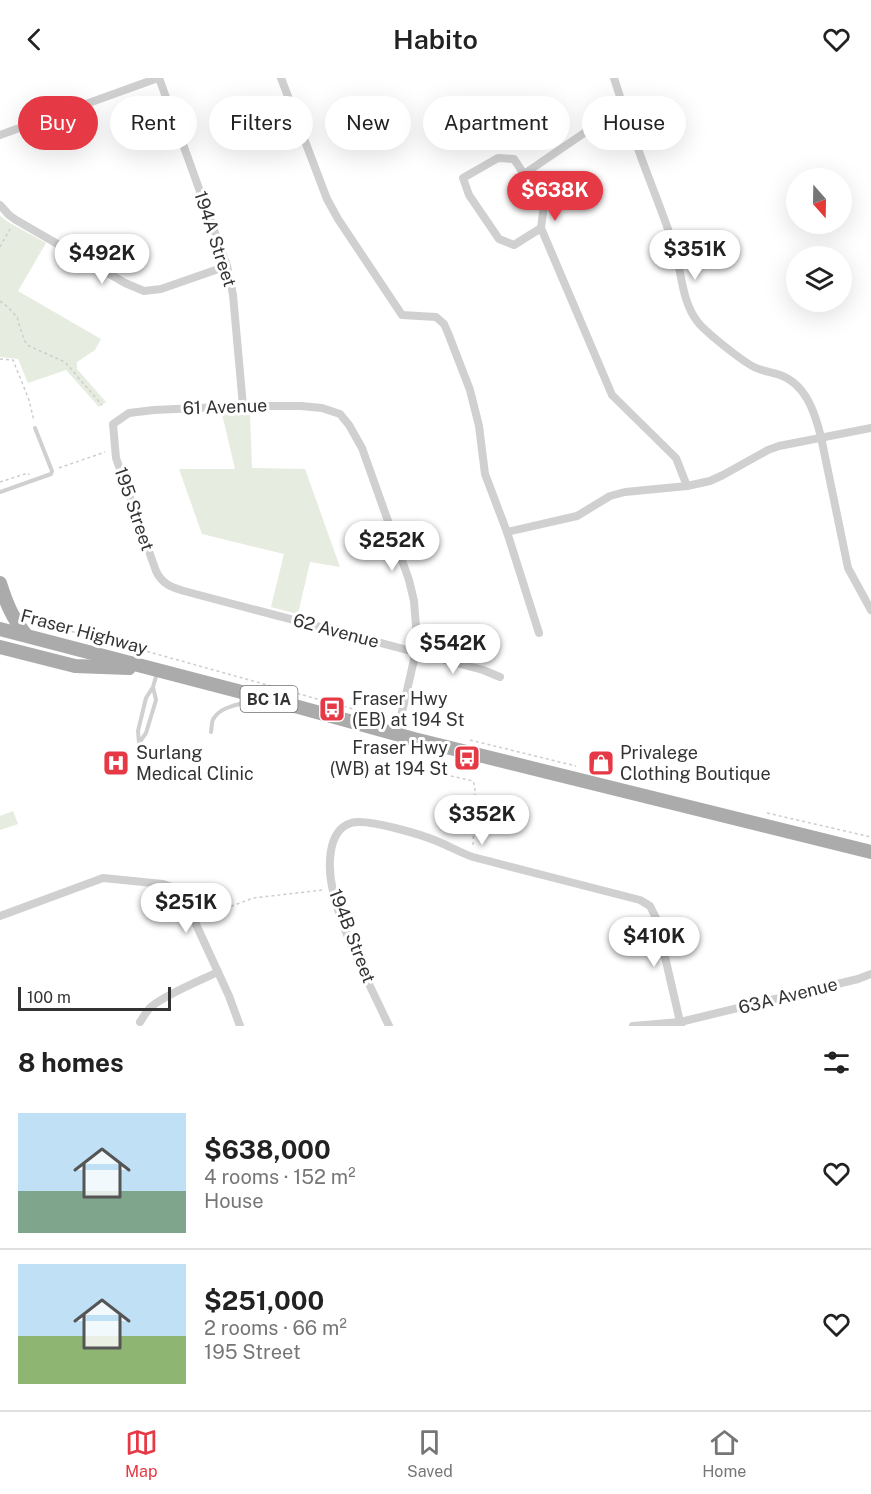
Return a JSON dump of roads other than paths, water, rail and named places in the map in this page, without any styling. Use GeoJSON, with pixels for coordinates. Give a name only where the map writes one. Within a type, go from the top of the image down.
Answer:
{"type":"FeatureCollection","features":[{"type":"Feature","properties":{"kind":"main road"},"geometry":{"type":"LineString","coordinates":[[0,583],[7,606],[26,635]]}},
{"type":"Feature","properties":{"kind":"main road","name":"Fraser Highway"},"geometry":{"type":"LineString","coordinates":[[0,629],[398,735],[871,852]]}},
{"type":"Feature","properties":{"kind":"main road","name":"Fraser Highway"},"geometry":{"type":"LineString","coordinates":[[0,646],[75,666],[158,670]]}},
{"type":"Feature","properties":{"kind":"street"},"geometry":{"type":"LineString","coordinates":[[0,135],[159,78]]}},
{"type":"Feature","properties":{"kind":"street","name":"194A Street"},"geometry":{"type":"LineString","coordinates":[[159,78],[226,266],[233,295],[243,406]]}},
{"type":"Feature","properties":{"kind":"street"},"geometry":{"type":"LineString","coordinates":[[281,78],[327,199],[344,228],[402,315],[436,317],[444,324],[470,390],[479,426],[485,474],[507,532],[539,633]]}},
{"type":"Feature","properties":{"kind":"street"},"geometry":{"type":"LineString","coordinates":[[614,78],[677,255],[689,308],[697,322],[753,367],[790,379],[808,399],[821,437],[848,568],[871,610]]}},
{"type":"Feature","properties":{"kind":"street"},"geometry":{"type":"LineString","coordinates":[[524,174],[582,134]]}},
{"type":"Feature","properties":{"kind":"street"},"geometry":{"type":"LineString","coordinates":[[542,228],[514,245],[500,239],[469,195],[463,178],[498,158],[514,159],[544,205],[542,228],[612,395],[676,458],[687,486]]}},
{"type":"Feature","properties":{"kind":"street"},"geometry":{"type":"LineString","coordinates":[[0,205],[16,220],[125,283],[144,291],[161,289],[226,266]]}},
{"type":"Feature","properties":{"kind":"street","name":"61 Avenue"},"geometry":{"type":"LineString","coordinates":[[113,424],[129,413],[243,406],[301,406],[322,408],[340,414],[362,448],[409,580],[415,610],[416,651]]}},
{"type":"Feature","properties":{"kind":"street","name":"195 Street"},"geometry":{"type":"LineString","coordinates":[[113,424],[116,458],[156,571],[164,583],[170,587]]}},
{"type":"Feature","properties":{"kind":"street"},"geometry":{"type":"LineString","coordinates":[[507,532],[577,516],[610,496],[624,492],[687,486],[710,481],[779,446],[871,428]]}},
{"type":"Feature","properties":{"kind":"street","name":"62 Avenue"},"geometry":{"type":"LineString","coordinates":[[170,587],[416,651],[500,677]]}},
{"type":"Feature","properties":{"kind":"street"},"geometry":{"type":"LineString","coordinates":[[398,735],[416,651]]}},
{"type":"Feature","properties":{"kind":"street","name":"194B Street"},"geometry":{"type":"LineString","coordinates":[[389,1026],[336,905],[331,881],[332,843],[338,830],[351,822],[364,822],[411,833],[473,857],[640,900],[650,906],[656,918],[680,1024]]}},
{"type":"Feature","properties":{"kind":"street"},"geometry":{"type":"LineString","coordinates":[[0,916],[103,878],[163,884],[175,888],[183,898],[230,996],[240,1026]]}},
{"type":"Feature","properties":{"kind":"street"},"geometry":{"type":"LineString","coordinates":[[140,1022],[152,1006],[218,972]]}},
{"type":"Feature","properties":{"kind":"street","name":"63A Avenue"},"geometry":{"type":"LineString","coordinates":[[633,1026],[680,1024],[871,974]]}},
{"type":"Feature","properties":{"kind":"lane"},"geometry":{"type":"LineString","coordinates":[[0,492],[51,474],[52,471],[35,428]]}},
{"type":"Feature","properties":{"kind":"lane"},"geometry":{"type":"LineString","coordinates":[[153,687],[156,700],[146,732],[139,743],[138,731],[146,698],[153,687],[158,670]]}},
{"type":"Feature","properties":{"kind":"lane"},"geometry":{"type":"LineString","coordinates":[[211,732],[213,718],[220,712],[231,706],[264,698]]}},
{"type":"Feature","properties":{"kind":"place","name":"Fraser Hwy (EB) at 194 St"},"geometry":{"type":"Point","coordinates":[332,709]}},
{"type":"Feature","properties":{"kind":"place","name":"Fraser Hwy (WB) at 194 St"},"geometry":{"type":"Point","coordinates":[467,758]}},
{"type":"Feature","properties":{"kind":"place","name":"Surlang Medical Clinic"},"geometry":{"type":"Point","coordinates":[116,763]}},
{"type":"Feature","properties":{"kind":"place","name":"Privalege Clothing Boutique"},"geometry":{"type":"Point","coordinates":[601,763]}}]}
